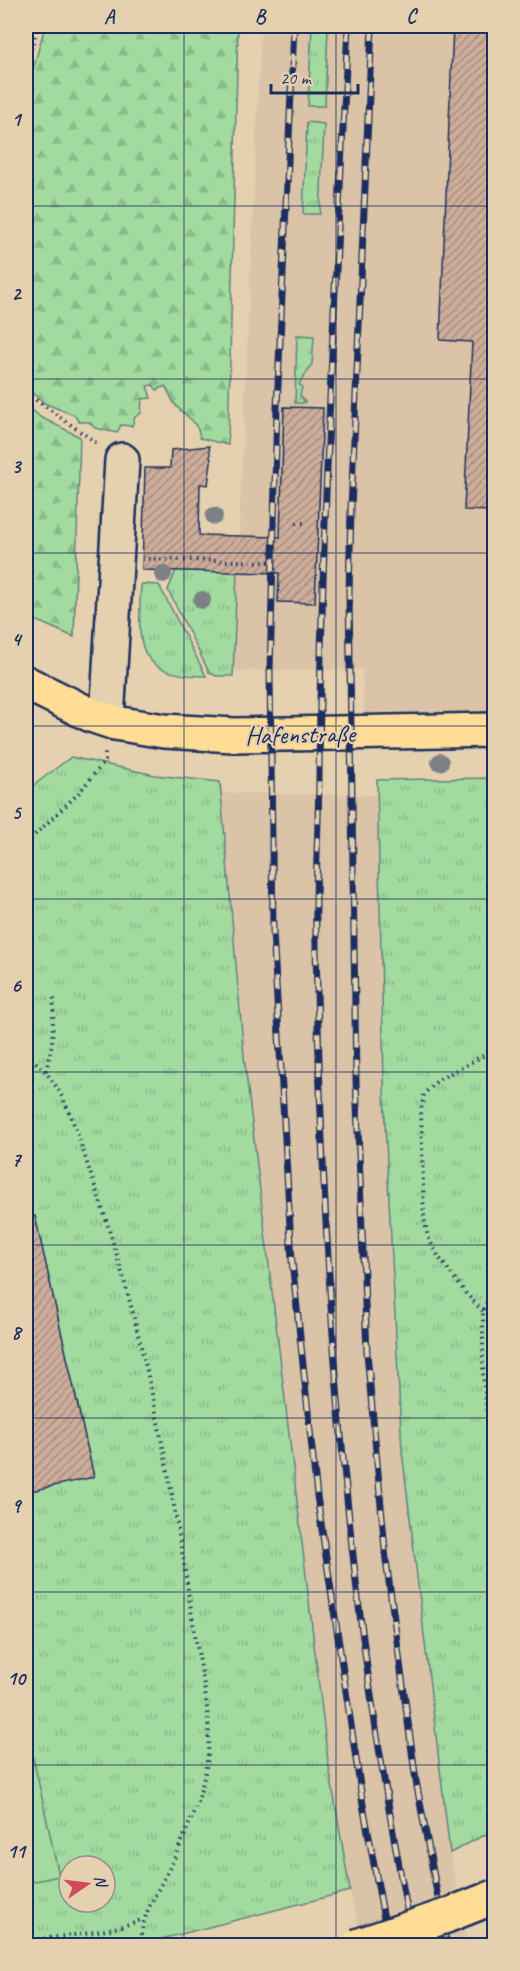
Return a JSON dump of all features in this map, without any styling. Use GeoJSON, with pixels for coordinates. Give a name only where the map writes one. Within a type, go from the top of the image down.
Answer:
{"type":"FeatureCollection","features":[{"type":"Feature","properties":{"kind":"main road","name":"Hafenstraße"},"geometry":{"type":"LineString","coordinates":[[26,683],[70,706],[107,720],[164,731],[234,735],[495,729]]}},
{"type":"Feature","properties":{"kind":"main road"},"geometry":{"type":"LineString","coordinates":[[357,1946],[495,1897]]}},
{"type":"Feature","properties":{"kind":"street"},"geometry":{"type":"LineString","coordinates":[[107,720],[122,460]]}},
{"type":"Feature","properties":{"kind":"path"},"geometry":{"type":"LineString","coordinates":[[26,66],[38,26]]}},
{"type":"Feature","properties":{"kind":"path"},"geometry":{"type":"LineString","coordinates":[[26,393],[122,460]]}},
{"type":"Feature","properties":{"kind":"path"},"geometry":{"type":"LineString","coordinates":[[296,523],[304,523]]}},
{"type":"Feature","properties":{"kind":"path"},"geometry":{"type":"LineString","coordinates":[[142,559],[271,562]]}},
{"type":"Feature","properties":{"kind":"path"},"geometry":{"type":"LineString","coordinates":[[26,843],[78,794],[105,761],[107,720]]}},
{"type":"Feature","properties":{"kind":"path"},"geometry":{"type":"LineString","coordinates":[[46,1072],[51,1044],[54,996]]}},
{"type":"Feature","properties":{"kind":"path"},"geometry":{"type":"LineString","coordinates":[[483,1311],[449,1272],[428,1237],[424,1218],[421,1111],[424,1094],[438,1080],[495,1050]]}},
{"type":"Feature","properties":{"kind":"path"},"geometry":{"type":"LineString","coordinates":[[26,1055],[46,1072],[64,1101],[100,1198],[147,1369],[180,1538],[209,1732],[207,1767],[190,1819],[172,1863],[144,1919],[141,1946]]}},
{"type":"Feature","properties":{"kind":"path"},"geometry":{"type":"LineString","coordinates":[[495,1286],[483,1311],[483,1373],[488,1422],[495,1446]]}},
{"type":"Feature","properties":{"kind":"path"},"geometry":{"type":"LineString","coordinates":[[26,1941],[132,1924],[144,1919]]}},
{"type":"Feature","properties":{"kind":"shaded area"},"geometry":{"type":"Polygon","coordinates":[[[261,26],[494,26],[494,725],[365,727],[362,669],[233,671],[261,26]]]}},
{"type":"Feature","properties":{"kind":"shaded area"},"geometry":{"type":"Polygon","coordinates":[[[222,793],[377,795],[385,1123],[402,1451],[450,1853],[468,1945],[363,1945],[350,1891],[328,1761],[244,1056],[222,793]]]}},
{"type":"Feature","properties":{"kind":"green space"},"geometry":{"type":"Polygon","coordinates":[[[45,26],[238,26],[228,445],[200,438],[196,426],[178,408],[165,386],[157,390],[153,385],[147,386],[151,398],[142,399],[141,413],[135,417],[132,426],[121,425],[117,433],[95,428],[89,422],[79,422],[74,415],[44,403],[26,387],[26,95],[45,26]]]}},
{"type":"Feature","properties":{"kind":"green space"},"geometry":{"type":"Polygon","coordinates":[[[312,26],[328,26],[325,106],[308,106],[312,26]]]}},
{"type":"Feature","properties":{"kind":"green space"},"geometry":{"type":"Polygon","coordinates":[[[307,122],[324,124],[320,214],[303,214],[307,122]]]}},
{"type":"Feature","properties":{"kind":"green space"},"geometry":{"type":"Polygon","coordinates":[[[297,335],[314,336],[312,364],[299,384],[302,387],[300,395],[305,402],[303,403],[295,403],[297,335]]]}},
{"type":"Feature","properties":{"kind":"green space"},"geometry":{"type":"Polygon","coordinates":[[[26,404],[40,417],[80,437],[74,637],[26,616],[26,404]]]}},
{"type":"Feature","properties":{"kind":"green space"},"geometry":{"type":"Polygon","coordinates":[[[176,570],[237,571],[233,676],[216,676],[209,672],[168,590],[176,570]]]}},
{"type":"Feature","properties":{"kind":"green space"},"geometry":{"type":"Polygon","coordinates":[[[141,584],[159,585],[206,676],[165,670],[153,662],[145,652],[140,623],[141,584]]]}},
{"type":"Feature","properties":{"kind":"green space"},"geometry":{"type":"Polygon","coordinates":[[[71,757],[155,775],[220,782],[244,1056],[328,1761],[350,1891],[138,1945],[26,1945],[26,791],[71,757]]]}},
{"type":"Feature","properties":{"kind":"green space"},"geometry":{"type":"Polygon","coordinates":[[[494,778],[494,1830],[450,1853],[402,1451],[385,1123],[377,780],[494,778]]]}},
{"type":"Feature","properties":{"kind":"green space"},"geometry":{"type":"Polygon","coordinates":[[[26,1725],[57,1867],[57,1876],[26,1883],[26,1725]]]}},
{"type":"Feature","properties":{"kind":"building"},"geometry":{"type":"Polygon","coordinates":[[[453,26],[495,26],[495,511],[464,510],[472,342],[440,340],[453,26]]]}},
{"type":"Feature","properties":{"kind":"building"},"geometry":{"type":"Polygon","coordinates":[[[284,407],[323,408],[315,603],[278,602],[279,573],[142,570],[145,468],[170,468],[171,450],[209,446],[211,462],[208,485],[200,484],[199,535],[280,537],[284,407]]]}},
{"type":"Feature","properties":{"kind":"building"},"geometry":{"type":"Polygon","coordinates":[[[35,1216],[94,1477],[26,1492],[26,1217],[35,1216]]]}},
{"type":"Feature","properties":{"kind":"railway"},"geometry":{"type":"LineString","coordinates":[[294,26],[277,408],[270,671],[273,931],[292,1261],[317,1496],[362,1799],[389,1946]]}},
{"type":"Feature","properties":{"kind":"railway"},"geometry":{"type":"LineString","coordinates":[[348,26],[323,591],[316,924],[320,1102],[333,1338],[355,1573],[381,1760],[414,1946]]}},
{"type":"Feature","properties":{"kind":"railway"},"geometry":{"type":"LineString","coordinates":[[372,26],[349,593],[356,1080],[367,1353],[386,1560],[416,1781],[447,1946]]}}]}
